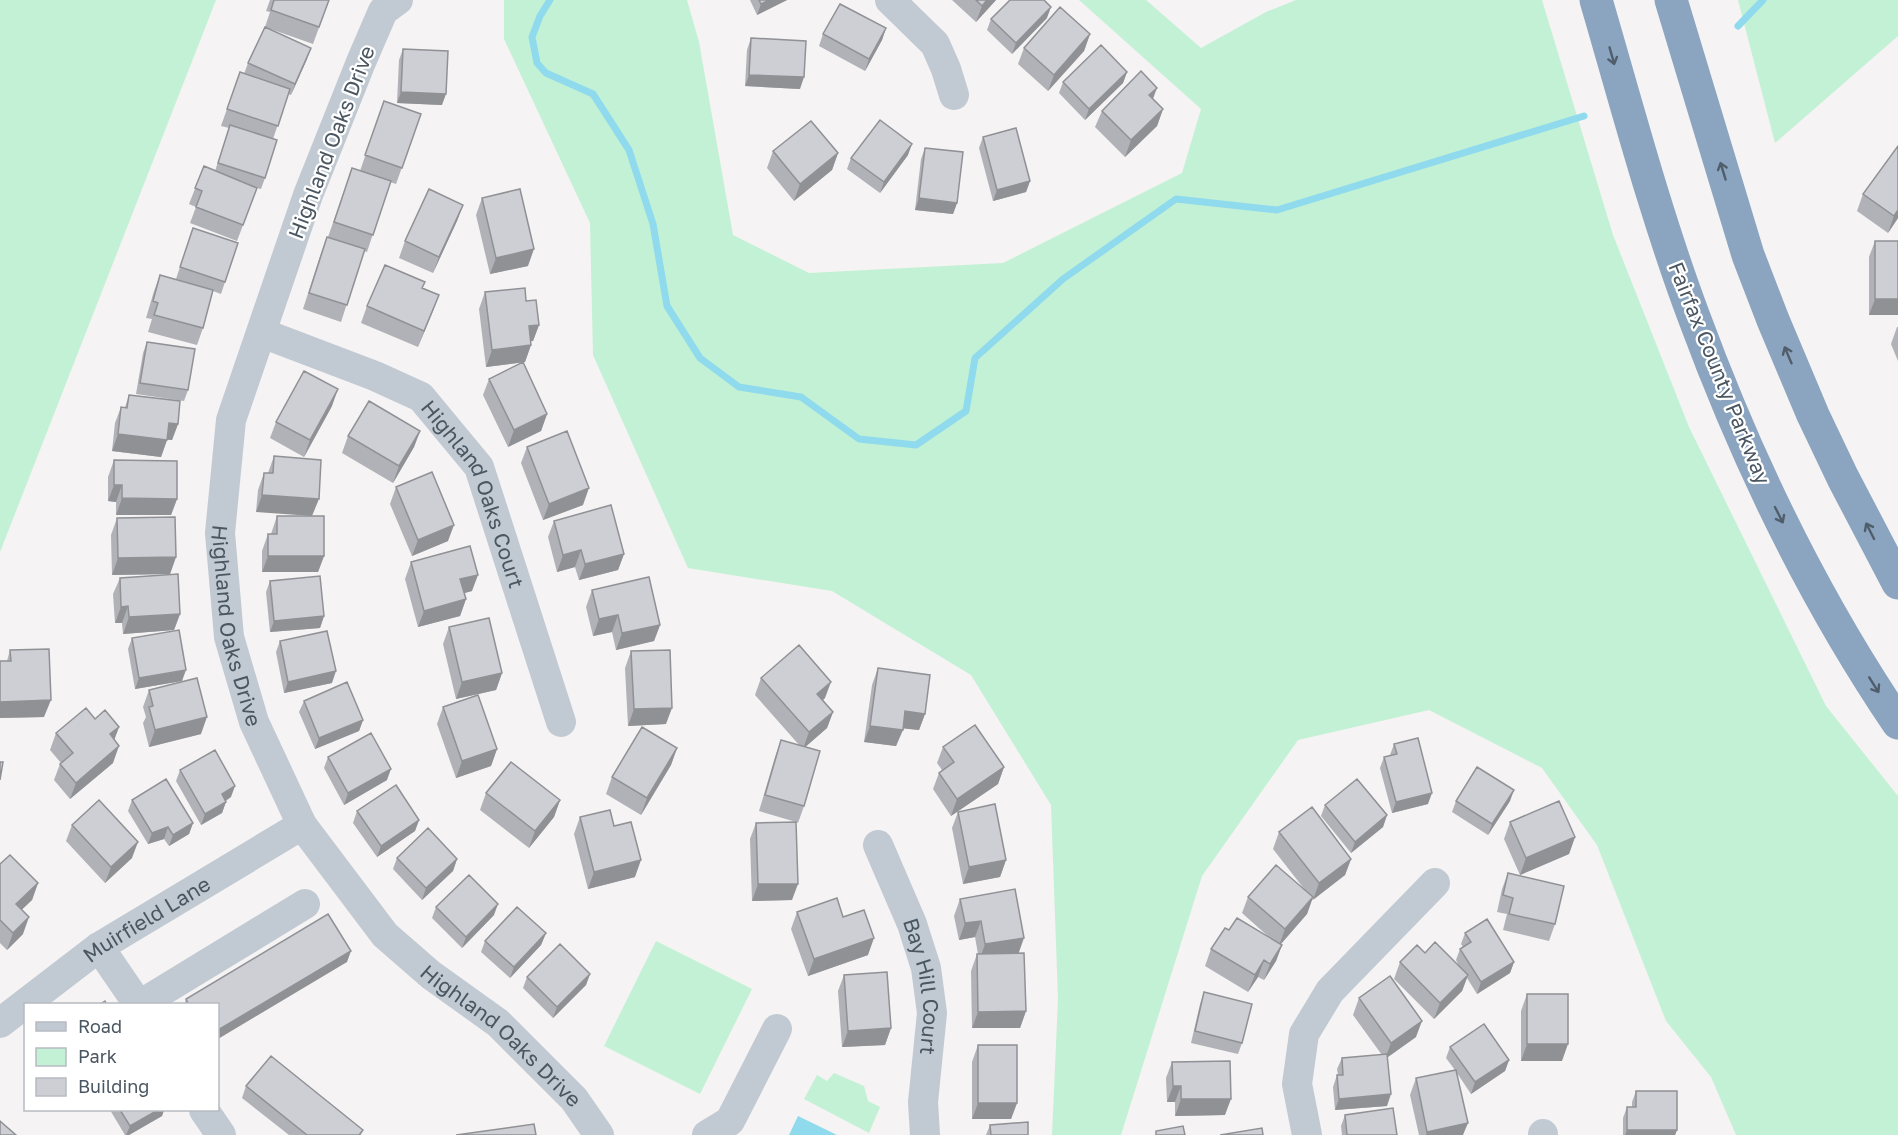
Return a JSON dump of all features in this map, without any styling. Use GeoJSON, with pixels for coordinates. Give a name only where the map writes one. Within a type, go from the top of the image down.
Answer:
{"type":"FeatureCollection","features":[{"type":"Feature","properties":{"kind":"highway","name":"Fairfax County Parkway"},"geometry":{"type":"LineString","coordinates":[[1596,0],[1653,198],[1694,317],[1729,405],[1767,491],[1805,565],[1840,630],[1898,723]]}},
{"type":"Feature","properties":{"kind":"highway"},"geometry":{"type":"LineString","coordinates":[[1671,0],[1748,255],[1773,320],[1813,415],[1898,583]]}},
{"type":"Feature","properties":{"kind":"street"},"geometry":{"type":"LineString","coordinates":[[890,0],[935,44],[954,95]]}},
{"type":"Feature","properties":{"kind":"street","name":"Highland Oaks Drive"},"geometry":{"type":"LineString","coordinates":[[390,6],[308,195],[231,420],[220,533],[229,637],[254,722],[302,825],[385,935],[431,975],[498,1023],[574,1099],[598,1135]]}},
{"type":"Feature","properties":{"kind":"street","name":"Highland Oaks Court"},"geometry":{"type":"LineString","coordinates":[[262,333],[375,376],[421,397],[478,467],[561,722]]}},
{"type":"Feature","properties":{"kind":"street","name":"Muirfield Lane"},"geometry":{"type":"LineString","coordinates":[[26,1003],[99,947],[302,825]]}},
{"type":"Feature","properties":{"kind":"street","name":"Bay Hill Court"},"geometry":{"type":"LineString","coordinates":[[878,845],[912,924],[926,968],[932,1013],[923,1102],[926,1135]]}},
{"type":"Feature","properties":{"kind":"street"},"geometry":{"type":"LineString","coordinates":[[1307,1135],[1297,1084],[1304,1034],[1330,992],[1435,883]]}},
{"type":"Feature","properties":{"kind":"street"},"geometry":{"type":"LineString","coordinates":[[143,1003],[305,904]]}},
{"type":"Feature","properties":{"kind":"street"},"geometry":{"type":"LineString","coordinates":[[99,947],[139,1003]]}},
{"type":"Feature","properties":{"kind":"street","name":"Muirfield Lane"},"geometry":{"type":"LineString","coordinates":[[0,1023],[24,1005]]}},
{"type":"Feature","properties":{"kind":"street"},"geometry":{"type":"LineString","coordinates":[[707,1135],[730,1121],[777,1029]]}},
{"type":"Feature","properties":{"kind":"street"},"geometry":{"type":"LineString","coordinates":[[205,1111],[221,1135]]}},
{"type":"Feature","properties":{"kind":"green space"},"geometry":{"type":"Polygon","coordinates":[[[0,0],[216,0],[0,552],[0,0]]]}},
{"type":"Feature","properties":{"kind":"green space"},"geometry":{"type":"Polygon","coordinates":[[[504,0],[687,0],[699,42],[733,235],[809,273],[1003,263],[1182,173],[1201,109],[1079,0],[1146,0],[1201,48],[1266,12],[1296,0],[1542,0],[1613,235],[1689,427],[1826,706],[1898,796],[1898,1135],[1736,1135],[1711,1077],[1666,1021],[1597,845],[1542,768],[1429,710],[1298,740],[1202,876],[1121,1135],[1052,1135],[1058,999],[1051,805],[971,675],[832,591],[688,568],[593,355],[590,223],[504,39],[504,0]]]}},
{"type":"Feature","properties":{"kind":"green space"},"geometry":{"type":"Polygon","coordinates":[[[1738,0],[1898,0],[1898,36],[1775,143],[1738,0]]]}},
{"type":"Feature","properties":{"kind":"green space"},"geometry":{"type":"Polygon","coordinates":[[[656,941],[752,989],[700,1094],[604,1046],[656,941]]]}},
{"type":"Feature","properties":{"kind":"green space"},"geometry":{"type":"Polygon","coordinates":[[[834,1073],[864,1086],[868,1101],[880,1107],[869,1133],[804,1099],[817,1075],[827,1081],[834,1073]]]}},
{"type":"Feature","properties":{"kind":"water"},"geometry":{"type":"Polygon","coordinates":[[[798,1116],[837,1135],[789,1135],[798,1116]]]}},
{"type":"Feature","properties":{"kind":"building"},"geometry":{"type":"Polygon","coordinates":[[[274,0],[329,0],[319,27],[271,10],[274,0]]]}},
{"type":"Feature","properties":{"kind":"building"},"geometry":{"type":"Polygon","coordinates":[[[976,0],[987,0],[982,6],[976,0]]]}},
{"type":"Feature","properties":{"kind":"building"},"geometry":{"type":"Polygon","coordinates":[[[1010,0],[1044,0],[1051,7],[1016,43],[991,19],[1010,0]]]}},
{"type":"Feature","properties":{"kind":"building"},"geometry":{"type":"Polygon","coordinates":[[[840,4],[886,28],[869,59],[823,34],[840,4]]]}},
{"type":"Feature","properties":{"kind":"building"},"geometry":{"type":"Polygon","coordinates":[[[1060,7],[1090,34],[1054,75],[1024,48],[1060,7]]]}},
{"type":"Feature","properties":{"kind":"building"},"geometry":{"type":"Polygon","coordinates":[[[265,27],[311,48],[295,84],[248,63],[265,27]]]}},
{"type":"Feature","properties":{"kind":"building"},"geometry":{"type":"Polygon","coordinates":[[[751,38],[806,41],[804,77],[749,75],[751,38]]]}},
{"type":"Feature","properties":{"kind":"building"},"geometry":{"type":"Polygon","coordinates":[[[1101,45],[1127,72],[1089,109],[1063,82],[1101,45]]]}},
{"type":"Feature","properties":{"kind":"building"},"geometry":{"type":"Polygon","coordinates":[[[403,49],[448,51],[446,94],[401,92],[403,49]]]}},
{"type":"Feature","properties":{"kind":"building"},"geometry":{"type":"Polygon","coordinates":[[[1141,71],[1157,88],[1149,95],[1163,109],[1131,140],[1102,111],[1141,71]]]}},
{"type":"Feature","properties":{"kind":"building"},"geometry":{"type":"Polygon","coordinates":[[[240,72],[290,89],[278,126],[227,109],[240,72]]]}},
{"type":"Feature","properties":{"kind":"building"},"geometry":{"type":"Polygon","coordinates":[[[384,101],[421,114],[402,168],[365,155],[384,101]]]}},
{"type":"Feature","properties":{"kind":"building"},"geometry":{"type":"Polygon","coordinates":[[[880,120],[912,144],[884,182],[851,158],[880,120]]]}},
{"type":"Feature","properties":{"kind":"building"},"geometry":{"type":"Polygon","coordinates":[[[811,121],[838,153],[800,184],[773,151],[811,121]]]}},
{"type":"Feature","properties":{"kind":"building"},"geometry":{"type":"Polygon","coordinates":[[[230,125],[277,140],[265,178],[218,163],[230,125]]]}},
{"type":"Feature","properties":{"kind":"building"},"geometry":{"type":"Polygon","coordinates":[[[1016,128],[1030,181],[997,190],[983,137],[1016,128]]]}},
{"type":"Feature","properties":{"kind":"building"},"geometry":{"type":"Polygon","coordinates":[[[1898,146],[1898,210],[1894,216],[1863,194],[1898,146]]]}},
{"type":"Feature","properties":{"kind":"building"},"geometry":{"type":"Polygon","coordinates":[[[925,148],[963,152],[957,203],[919,198],[925,148]]]}},
{"type":"Feature","properties":{"kind":"building"},"geometry":{"type":"Polygon","coordinates":[[[204,166],[257,188],[243,225],[196,207],[202,191],[195,188],[204,166]]]}},
{"type":"Feature","properties":{"kind":"building"},"geometry":{"type":"Polygon","coordinates":[[[352,168],[391,181],[373,235],[334,222],[352,168]]]}},
{"type":"Feature","properties":{"kind":"building"},"geometry":{"type":"Polygon","coordinates":[[[429,189],[463,205],[439,257],[405,241],[429,189]]]}},
{"type":"Feature","properties":{"kind":"building"},"geometry":{"type":"Polygon","coordinates":[[[520,189],[534,249],[496,258],[482,198],[520,189]]]}},
{"type":"Feature","properties":{"kind":"building"},"geometry":{"type":"Polygon","coordinates":[[[193,228],[238,243],[225,282],[180,267],[193,228]]]}},
{"type":"Feature","properties":{"kind":"building"},"geometry":{"type":"Polygon","coordinates":[[[327,237],[365,249],[347,305],[309,293],[327,237]]]}},
{"type":"Feature","properties":{"kind":"building"},"geometry":{"type":"Polygon","coordinates":[[[1875,241],[1898,241],[1898,299],[1875,299],[1875,241]]]}},
{"type":"Feature","properties":{"kind":"building"},"geometry":{"type":"Polygon","coordinates":[[[385,265],[425,282],[422,288],[439,295],[424,331],[367,306],[385,265]]]}},
{"type":"Feature","properties":{"kind":"building"},"geometry":{"type":"Polygon","coordinates":[[[160,275],[213,290],[203,328],[154,315],[158,303],[153,301],[160,275]]]}},
{"type":"Feature","properties":{"kind":"building"},"geometry":{"type":"Polygon","coordinates":[[[525,288],[526,301],[536,300],[539,325],[529,326],[531,345],[492,350],[485,292],[525,288]]]}},
{"type":"Feature","properties":{"kind":"building"},"geometry":{"type":"Polygon","coordinates":[[[147,342],[195,349],[188,390],[140,383],[147,342]]]}},
{"type":"Feature","properties":{"kind":"building"},"geometry":{"type":"Polygon","coordinates":[[[523,362],[547,414],[514,430],[489,379],[523,362]]]}},
{"type":"Feature","properties":{"kind":"building"},"geometry":{"type":"Polygon","coordinates":[[[304,371],[338,389],[310,440],[276,422],[304,371]]]}},
{"type":"Feature","properties":{"kind":"building"},"geometry":{"type":"Polygon","coordinates":[[[129,395],[180,401],[178,424],[169,423],[167,440],[118,434],[121,407],[127,408],[129,395]]]}},
{"type":"Feature","properties":{"kind":"building"},"geometry":{"type":"Polygon","coordinates":[[[369,401],[420,431],[399,466],[348,436],[369,401]]]}},
{"type":"Feature","properties":{"kind":"building"},"geometry":{"type":"Polygon","coordinates":[[[567,431],[589,488],[549,504],[527,447],[567,431]]]}},
{"type":"Feature","properties":{"kind":"building"},"geometry":{"type":"Polygon","coordinates":[[[274,456],[321,460],[319,499],[262,495],[264,473],[273,473],[274,456]]]}},
{"type":"Feature","properties":{"kind":"building"},"geometry":{"type":"Polygon","coordinates":[[[114,460],[177,461],[177,499],[122,498],[122,485],[114,485],[114,460]]]}},
{"type":"Feature","properties":{"kind":"building"},"geometry":{"type":"Polygon","coordinates":[[[432,472],[454,525],[418,540],[396,487],[432,472]]]}},
{"type":"Feature","properties":{"kind":"building"},"geometry":{"type":"Polygon","coordinates":[[[611,505],[624,554],[585,564],[581,550],[563,555],[554,521],[611,505]]]}},
{"type":"Feature","properties":{"kind":"building"},"geometry":{"type":"Polygon","coordinates":[[[277,516],[324,516],[324,556],[268,556],[268,534],[277,534],[277,516]]]}},
{"type":"Feature","properties":{"kind":"building"},"geometry":{"type":"Polygon","coordinates":[[[175,517],[176,557],[118,558],[117,518],[175,517]]]}},
{"type":"Feature","properties":{"kind":"building"},"geometry":{"type":"Polygon","coordinates":[[[470,546],[478,575],[460,579],[466,599],[424,611],[411,562],[470,546]]]}},
{"type":"Feature","properties":{"kind":"building"},"geometry":{"type":"Polygon","coordinates":[[[178,574],[180,614],[129,617],[128,606],[121,607],[120,578],[178,574]]]}},
{"type":"Feature","properties":{"kind":"building"},"geometry":{"type":"Polygon","coordinates":[[[320,576],[324,616],[274,621],[270,581],[320,576]]]}},
{"type":"Feature","properties":{"kind":"building"},"geometry":{"type":"Polygon","coordinates":[[[649,577],[660,625],[622,633],[618,615],[599,619],[592,590],[649,577]]]}},
{"type":"Feature","properties":{"kind":"building"},"geometry":{"type":"Polygon","coordinates":[[[489,618],[502,673],[462,682],[449,627],[489,618]]]}},
{"type":"Feature","properties":{"kind":"building"},"geometry":{"type":"Polygon","coordinates":[[[179,630],[186,670],[139,678],[132,638],[179,630]]]}},
{"type":"Feature","properties":{"kind":"building"},"geometry":{"type":"Polygon","coordinates":[[[327,631],[336,671],[288,682],[280,641],[327,631]]]}},
{"type":"Feature","properties":{"kind":"building"},"geometry":{"type":"Polygon","coordinates":[[[799,645],[831,682],[817,694],[833,712],[809,732],[761,678],[799,645]]]}},
{"type":"Feature","properties":{"kind":"building"},"geometry":{"type":"Polygon","coordinates":[[[49,649],[51,700],[0,702],[0,661],[11,661],[10,650],[49,649]]]}},
{"type":"Feature","properties":{"kind":"building"},"geometry":{"type":"Polygon","coordinates":[[[670,650],[672,708],[634,709],[631,651],[670,650]]]}},
{"type":"Feature","properties":{"kind":"building"},"geometry":{"type":"Polygon","coordinates":[[[878,668],[930,675],[925,714],[905,711],[903,730],[870,726],[878,668]]]}},
{"type":"Feature","properties":{"kind":"building"},"geometry":{"type":"Polygon","coordinates":[[[197,678],[207,717],[155,730],[149,707],[153,706],[149,690],[197,678]]]}},
{"type":"Feature","properties":{"kind":"building"},"geometry":{"type":"Polygon","coordinates":[[[347,682],[363,720],[319,738],[304,701],[347,682]]]}},
{"type":"Feature","properties":{"kind":"building"},"geometry":{"type":"Polygon","coordinates":[[[478,695],[497,749],[462,761],[443,707],[478,695]]]}},
{"type":"Feature","properties":{"kind":"building"},"geometry":{"type":"Polygon","coordinates":[[[86,708],[95,719],[105,710],[119,727],[110,734],[119,746],[76,783],[60,764],[73,753],[56,733],[86,708]]]}},
{"type":"Feature","properties":{"kind":"building"},"geometry":{"type":"Polygon","coordinates":[[[975,725],[1004,767],[957,799],[939,773],[954,762],[943,747],[975,725]]]}},
{"type":"Feature","properties":{"kind":"building"},"geometry":{"type":"Polygon","coordinates":[[[642,727],[677,748],[647,798],[612,777],[642,727]]]}},
{"type":"Feature","properties":{"kind":"building"},"geometry":{"type":"Polygon","coordinates":[[[371,733],[391,769],[348,793],[328,757],[371,733]]]}},
{"type":"Feature","properties":{"kind":"building"},"geometry":{"type":"Polygon","coordinates":[[[1418,738],[1432,793],[1396,802],[1384,757],[1397,754],[1394,744],[1418,738]]]}},
{"type":"Feature","properties":{"kind":"building"},"geometry":{"type":"Polygon","coordinates":[[[781,740],[820,751],[804,806],[765,795],[781,740]]]}},
{"type":"Feature","properties":{"kind":"building"},"geometry":{"type":"Polygon","coordinates":[[[215,750],[235,786],[222,794],[226,802],[205,814],[180,770],[215,750]]]}},
{"type":"Feature","properties":{"kind":"building"},"geometry":{"type":"Polygon","coordinates":[[[0,762],[3,762],[0,780],[0,762]]]}},
{"type":"Feature","properties":{"kind":"building"},"geometry":{"type":"Polygon","coordinates":[[[511,762],[560,800],[535,831],[486,793],[511,762]]]}},
{"type":"Feature","properties":{"kind":"building"},"geometry":{"type":"Polygon","coordinates":[[[1477,767],[1514,790],[1492,824],[1456,801],[1477,767]]]}},
{"type":"Feature","properties":{"kind":"building"},"geometry":{"type":"Polygon","coordinates":[[[166,779],[193,823],[173,835],[168,827],[152,833],[132,800],[166,779]]]}},
{"type":"Feature","properties":{"kind":"building"},"geometry":{"type":"Polygon","coordinates":[[[1357,779],[1387,815],[1355,842],[1325,805],[1357,779]]]}},
{"type":"Feature","properties":{"kind":"building"},"geometry":{"type":"Polygon","coordinates":[[[396,785],[419,820],[381,846],[357,811],[396,785]]]}},
{"type":"Feature","properties":{"kind":"building"},"geometry":{"type":"Polygon","coordinates":[[[99,800],[138,842],[111,867],[72,825],[99,800]]]}},
{"type":"Feature","properties":{"kind":"building"},"geometry":{"type":"Polygon","coordinates":[[[1559,801],[1575,837],[1526,858],[1510,822],[1559,801]]]}},
{"type":"Feature","properties":{"kind":"building"},"geometry":{"type":"Polygon","coordinates":[[[995,804],[1006,860],[969,867],[958,812],[995,804]]]}},
{"type":"Feature","properties":{"kind":"building"},"geometry":{"type":"Polygon","coordinates":[[[1312,807],[1351,859],[1319,883],[1279,832],[1312,807]]]}},
{"type":"Feature","properties":{"kind":"building"},"geometry":{"type":"Polygon","coordinates":[[[610,810],[614,826],[631,822],[641,860],[594,872],[580,817],[610,810]]]}},
{"type":"Feature","properties":{"kind":"building"},"geometry":{"type":"Polygon","coordinates":[[[796,822],[798,884],[758,884],[756,823],[796,822]]]}},
{"type":"Feature","properties":{"kind":"building"},"geometry":{"type":"Polygon","coordinates":[[[428,828],[457,859],[426,888],[397,858],[428,828]]]}},
{"type":"Feature","properties":{"kind":"building"},"geometry":{"type":"Polygon","coordinates":[[[10,855],[38,883],[16,904],[29,917],[13,933],[0,920],[0,864],[10,855]]]}},
{"type":"Feature","properties":{"kind":"building"},"geometry":{"type":"Polygon","coordinates":[[[1276,865],[1313,897],[1285,929],[1248,897],[1276,865]]]}},
{"type":"Feature","properties":{"kind":"building"},"geometry":{"type":"Polygon","coordinates":[[[1508,873],[1564,886],[1555,924],[1509,914],[1513,898],[1503,895],[1508,873]]]}},
{"type":"Feature","properties":{"kind":"building"},"geometry":{"type":"Polygon","coordinates":[[[469,875],[498,904],[466,937],[436,907],[469,875]]]}},
{"type":"Feature","properties":{"kind":"building"},"geometry":{"type":"Polygon","coordinates":[[[1015,889],[1024,938],[985,944],[981,921],[965,923],[960,899],[1015,889]]]}},
{"type":"Feature","properties":{"kind":"building"},"geometry":{"type":"Polygon","coordinates":[[[837,898],[843,917],[864,910],[874,938],[814,959],[797,912],[837,898]]]}},
{"type":"Feature","properties":{"kind":"building"},"geometry":{"type":"Polygon","coordinates":[[[517,907],[546,933],[514,967],[485,941],[517,907]]]}},
{"type":"Feature","properties":{"kind":"building"},"geometry":{"type":"Polygon","coordinates":[[[328,914],[351,951],[219,1029],[219,1003],[188,1003],[186,999],[328,914]]]}},
{"type":"Feature","properties":{"kind":"building"},"geometry":{"type":"Polygon","coordinates":[[[1237,918],[1282,945],[1270,964],[1264,960],[1255,975],[1211,949],[1225,928],[1229,930],[1237,918]]]}},
{"type":"Feature","properties":{"kind":"building"},"geometry":{"type":"Polygon","coordinates":[[[1487,919],[1514,962],[1481,982],[1460,949],[1471,942],[1465,933],[1487,919]]]}},
{"type":"Feature","properties":{"kind":"building"},"geometry":{"type":"Polygon","coordinates":[[[1435,942],[1468,975],[1440,1003],[1400,962],[1417,945],[1425,953],[1435,942]]]}},
{"type":"Feature","properties":{"kind":"building"},"geometry":{"type":"Polygon","coordinates":[[[560,944],[590,974],[557,1007],[527,977],[560,944]]]}},
{"type":"Feature","properties":{"kind":"building"},"geometry":{"type":"Polygon","coordinates":[[[1024,953],[1026,1011],[978,1012],[977,954],[1024,953]]]}},
{"type":"Feature","properties":{"kind":"building"},"geometry":{"type":"Polygon","coordinates":[[[887,972],[891,1028],[848,1031],[844,975],[887,972]]]}},
{"type":"Feature","properties":{"kind":"building"},"geometry":{"type":"Polygon","coordinates":[[[1390,976],[1422,1021],[1391,1043],[1359,998],[1390,976]]]}},
{"type":"Feature","properties":{"kind":"building"},"geometry":{"type":"Polygon","coordinates":[[[1204,992],[1252,1004],[1242,1043],[1195,1031],[1204,992]]]}},
{"type":"Feature","properties":{"kind":"building"},"geometry":{"type":"Polygon","coordinates":[[[1527,994],[1568,994],[1568,1044],[1527,1044],[1527,994]]]}},
{"type":"Feature","properties":{"kind":"building"},"geometry":{"type":"Polygon","coordinates":[[[1484,1024],[1509,1060],[1475,1082],[1450,1047],[1484,1024]]]}},
{"type":"Feature","properties":{"kind":"building"},"geometry":{"type":"Polygon","coordinates":[[[978,1045],[1017,1045],[1017,1103],[978,1103],[978,1045]]]}},
{"type":"Feature","properties":{"kind":"building"},"geometry":{"type":"Polygon","coordinates":[[[1387,1054],[1391,1094],[1339,1099],[1337,1075],[1343,1075],[1342,1058],[1387,1054]]]}},
{"type":"Feature","properties":{"kind":"building"},"geometry":{"type":"Polygon","coordinates":[[[271,1056],[363,1130],[359,1135],[307,1135],[246,1086],[271,1056]]]}},
{"type":"Feature","properties":{"kind":"building"},"geometry":{"type":"Polygon","coordinates":[[[1230,1061],[1231,1099],[1181,1099],[1181,1086],[1173,1086],[1172,1062],[1230,1061]]]}},
{"type":"Feature","properties":{"kind":"building"},"geometry":{"type":"Polygon","coordinates":[[[1456,1070],[1468,1123],[1427,1132],[1416,1078],[1456,1070]]]}},
{"type":"Feature","properties":{"kind":"building"},"geometry":{"type":"Polygon","coordinates":[[[1636,1091],[1677,1091],[1677,1130],[1627,1130],[1627,1107],[1636,1107],[1636,1091]]]}},
{"type":"Feature","properties":{"kind":"building"},"geometry":{"type":"Polygon","coordinates":[[[1393,1108],[1397,1135],[1347,1135],[1345,1115],[1393,1108]]]}},
{"type":"Feature","properties":{"kind":"building"},"geometry":{"type":"Polygon","coordinates":[[[121,1111],[156,1111],[130,1126],[121,1111]]]}},
{"type":"Feature","properties":{"kind":"building"},"geometry":{"type":"Polygon","coordinates":[[[0,1121],[16,1135],[0,1135],[0,1121]]]}},
{"type":"Feature","properties":{"kind":"building"},"geometry":{"type":"Polygon","coordinates":[[[1028,1122],[1028,1135],[991,1135],[990,1125],[1028,1122]]]}},
{"type":"Feature","properties":{"kind":"building"},"geometry":{"type":"Polygon","coordinates":[[[534,1124],[536,1135],[456,1135],[534,1124]]]}},
{"type":"Feature","properties":{"kind":"building"},"geometry":{"type":"Polygon","coordinates":[[[1183,1126],[1185,1135],[1156,1135],[1156,1131],[1183,1126]]]}},
{"type":"Feature","properties":{"kind":"building"},"geometry":{"type":"Polygon","coordinates":[[[1262,1128],[1263,1135],[1220,1135],[1262,1128]]]}},
{"type":"Feature","properties":{"kind":"waterway"},"geometry":{"type":"LineString","coordinates":[[550,0],[540,16],[532,37],[537,63],[546,73],[593,94],[629,150],[653,224],[667,306],[700,358],[739,387],[801,397],[859,439],[916,445],[966,411],[975,358],[1063,279],[1176,199],[1277,210],[1584,116]]}},
{"type":"Feature","properties":{"kind":"waterway"},"geometry":{"type":"LineString","coordinates":[[1738,26],[1763,0]]}}]}
